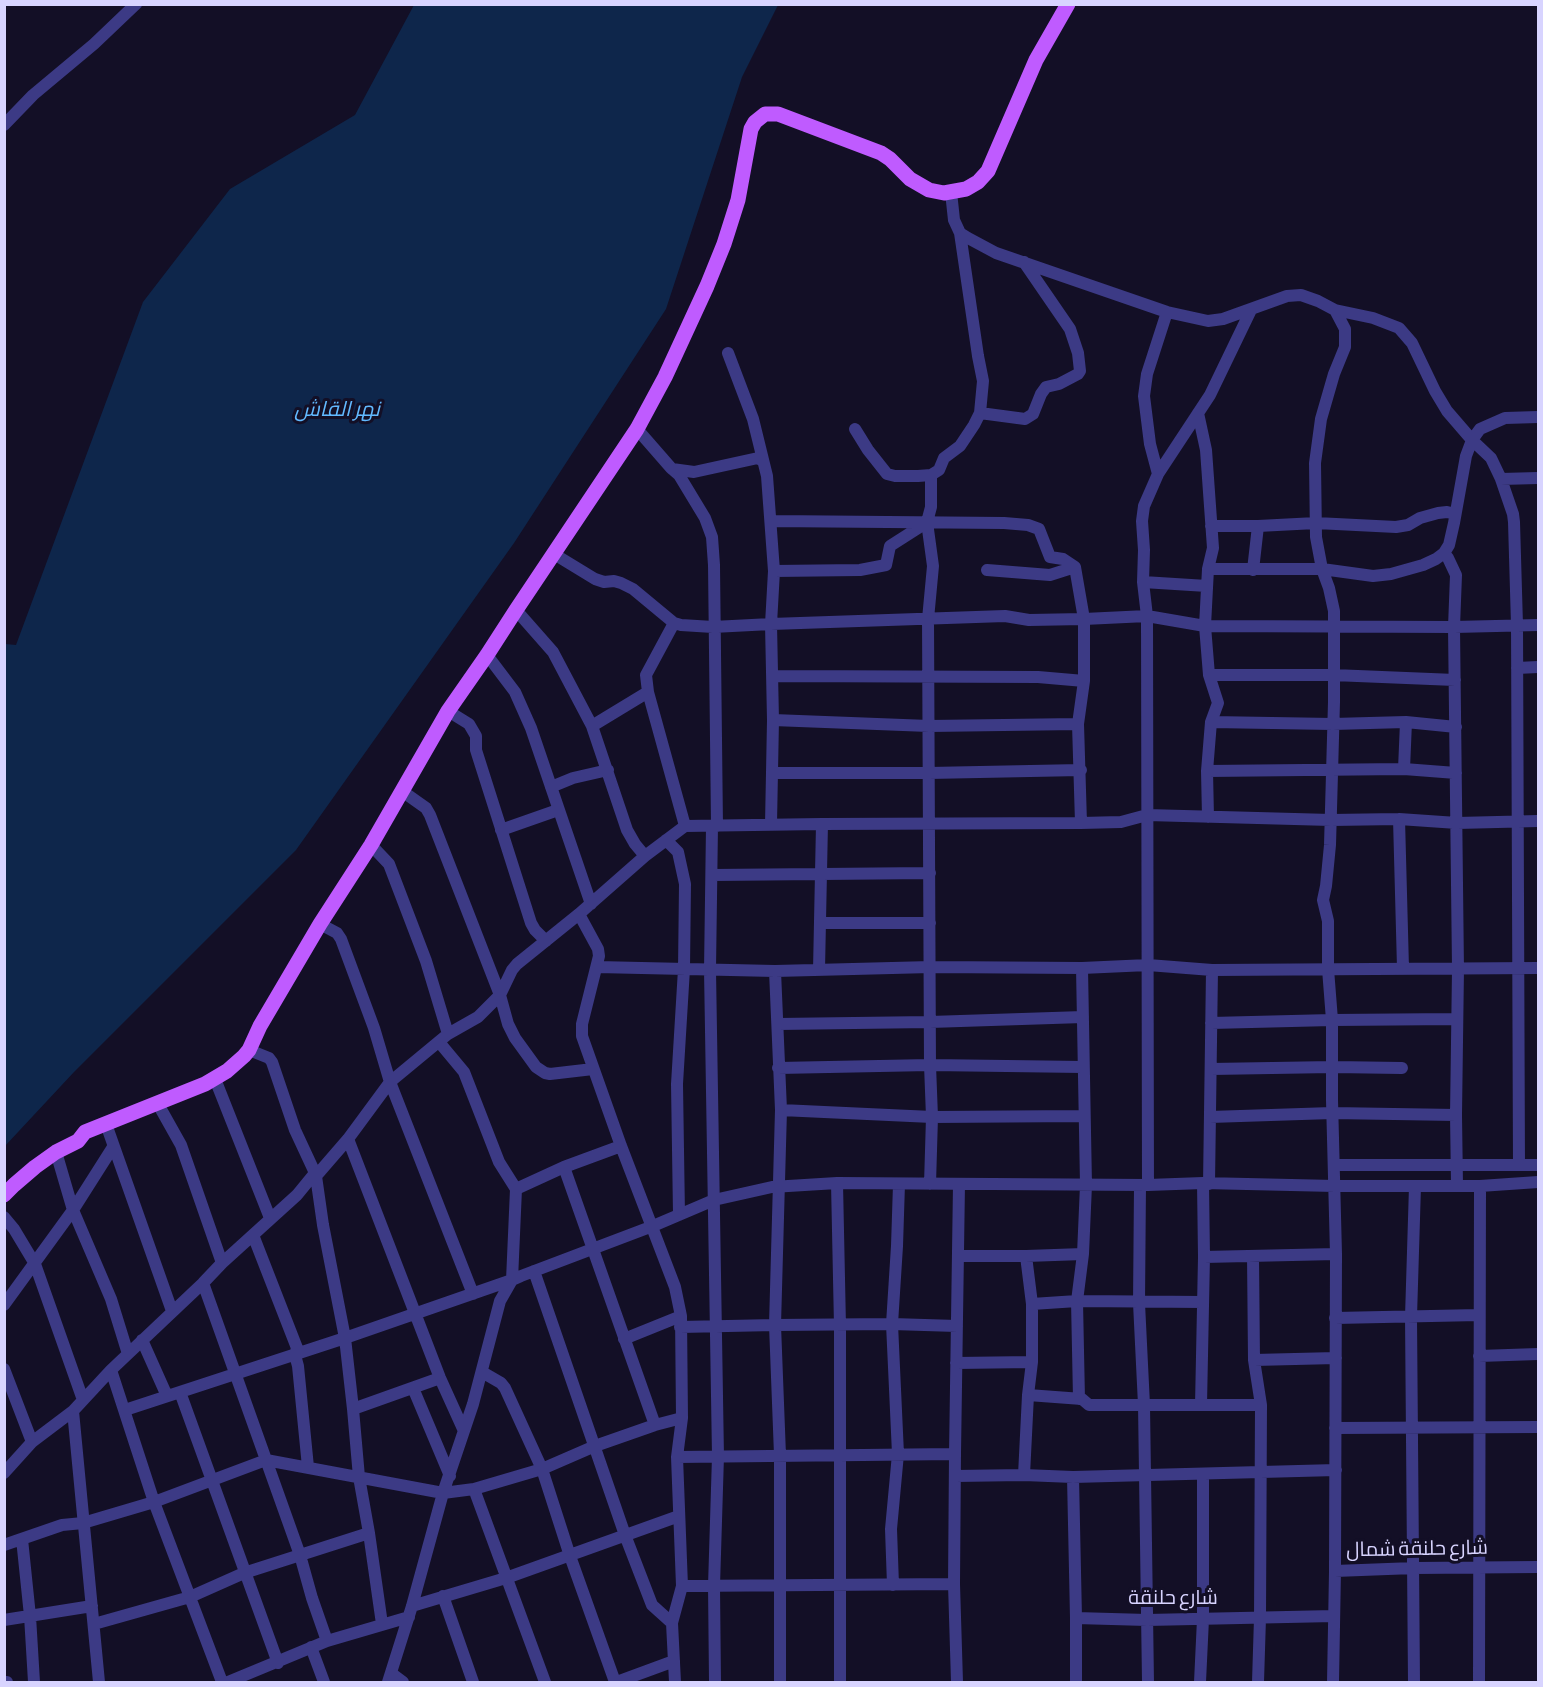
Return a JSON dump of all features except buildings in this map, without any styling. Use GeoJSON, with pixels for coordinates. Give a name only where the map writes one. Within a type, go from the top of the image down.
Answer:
{"type":"FeatureCollection","features":[{"type":"Feature","properties":{"kind":"main road"},"geometry":{"type":"LineString","coordinates":[[4,1195],[56,1152],[78,1141],[85,1132],[206,1084],[236,1064],[249,1050],[260,1026],[320,924],[372,845],[448,711],[637,429],[665,376],[716,265],[738,200],[751,129],[755,122],[761,116],[769,113],[778,114],[876,150],[886,155],[903,173],[920,185],[936,192],[951,192],[972,186],[988,171],[1036,60],[1068,4]]}},
{"type":"Feature","properties":{"kind":"street"},"geometry":{"type":"LineString","coordinates":[[4,125],[33,95],[94,44],[136,4]]}},
{"type":"Feature","properties":{"kind":"street"},"geometry":{"type":"LineString","coordinates":[[855,429],[887,474],[895,477],[931,475],[939,470],[944,458],[960,446],[980,413],[983,381],[960,233],[954,220],[951,192]]}},
{"type":"Feature","properties":{"kind":"street"},"geometry":{"type":"LineString","coordinates":[[960,233],[996,253],[1167,312],[1208,321],[1251,310],[1287,296],[1301,295],[1335,310],[1373,318],[1399,328],[1412,343],[1447,411],[1491,458],[1502,479],[1514,522],[1517,625],[1519,1165]]}},
{"type":"Feature","properties":{"kind":"street"},"geometry":{"type":"LineString","coordinates":[[980,413],[1024,419],[1033,414],[1046,387],[1059,384],[1080,371],[1076,346],[1070,329],[1024,262]]}},
{"type":"Feature","properties":{"kind":"street"},"geometry":{"type":"LineString","coordinates":[[1148,1683],[1144,1405],[1139,1303],[1144,1185],[1148,965],[1147,616],[1143,582],[1142,521],[1144,506],[1158,474],[1219,379],[1251,310]]}},
{"type":"Feature","properties":{"kind":"street"},"geometry":{"type":"LineString","coordinates":[[1335,310],[1345,329],[1345,347],[1334,374],[1321,419],[1315,463],[1316,537],[1334,611],[1331,820],[1323,900],[1328,921],[1333,1066],[1336,1254],[1335,1571]]}},
{"type":"Feature","properties":{"kind":"street"},"geometry":{"type":"LineString","coordinates":[[1158,474],[1150,444],[1144,396],[1147,374],[1167,312]]}},
{"type":"Feature","properties":{"kind":"street"},"geometry":{"type":"LineString","coordinates":[[728,353],[753,419],[767,476],[774,571],[771,624],[773,676],[771,825]]}},
{"type":"Feature","properties":{"kind":"street"},"geometry":{"type":"LineString","coordinates":[[1198,413],[1206,450],[1213,548],[1208,569],[1205,626],[1209,675],[1218,703],[1211,722],[1208,817]]}},
{"type":"Feature","properties":{"kind":"street"},"geometry":{"type":"LineString","coordinates":[[1208,569],[1322,569],[1372,576],[1413,569],[1436,559],[1444,553],[1451,537],[1466,456],[1472,440],[1480,429],[1505,418],[1539,417]]}},
{"type":"Feature","properties":{"kind":"street"},"geometry":{"type":"LineString","coordinates":[[637,429],[679,475],[691,493],[705,518],[712,537],[714,565],[714,826],[710,970],[718,1456],[714,1586],[715,1683]]}},
{"type":"Feature","properties":{"kind":"street"},"geometry":{"type":"LineString","coordinates":[[671,468],[694,472],[758,458],[763,461]]}},
{"type":"Feature","properties":{"kind":"street"},"geometry":{"type":"LineString","coordinates":[[930,1184],[932,1117],[928,619],[933,566],[927,522],[932,507],[931,475]]}},
{"type":"Feature","properties":{"kind":"street"},"geometry":{"type":"LineString","coordinates":[[1502,479],[1539,478]]}},
{"type":"Feature","properties":{"kind":"street"},"geometry":{"type":"LineString","coordinates":[[1211,526],[1316,523],[1396,527],[1408,525],[1420,518],[1438,513],[1455,514]]}},
{"type":"Feature","properties":{"kind":"street"},"geometry":{"type":"LineString","coordinates":[[771,521],[1004,523],[1039,529],[1050,557],[1063,559],[1075,567],[1084,619],[1084,681],[1078,724],[1081,823]]}},
{"type":"Feature","properties":{"kind":"street"},"geometry":{"type":"LineString","coordinates":[[774,571],[860,570],[886,565],[890,546],[927,522]]}},
{"type":"Feature","properties":{"kind":"street"},"geometry":{"type":"LineString","coordinates":[[1253,570],[1257,526]]}},
{"type":"Feature","properties":{"kind":"street"},"geometry":{"type":"LineString","coordinates":[[1444,553],[1456,575],[1454,627],[1458,969],[1457,1185]]}},
{"type":"Feature","properties":{"kind":"street"},"geometry":{"type":"LineString","coordinates":[[554,554],[595,579],[621,583],[633,589],[674,623],[681,625],[713,627],[1005,616],[1029,620],[1147,616],[1205,626],[1539,625]]}},
{"type":"Feature","properties":{"kind":"street"},"geometry":{"type":"LineString","coordinates":[[987,570],[1050,575],[1075,567]]}},
{"type":"Feature","properties":{"kind":"street"},"geometry":{"type":"LineString","coordinates":[[1143,582],[1207,586]]}},
{"type":"Feature","properties":{"kind":"street"},"geometry":{"type":"LineString","coordinates":[[516,610],[553,652],[592,726],[627,830],[645,856]]}},
{"type":"Feature","properties":{"kind":"street"},"geometry":{"type":"LineString","coordinates":[[674,623],[646,675],[648,692],[684,826]]}},
{"type":"Feature","properties":{"kind":"street"},"geometry":{"type":"LineString","coordinates":[[487,655],[515,692],[531,728],[591,904]]}},
{"type":"Feature","properties":{"kind":"street"},"geometry":{"type":"LineString","coordinates":[[1517,668],[1539,667]]}},
{"type":"Feature","properties":{"kind":"street"},"geometry":{"type":"LineString","coordinates":[[1209,675],[1333,675],[1455,680]]}},
{"type":"Feature","properties":{"kind":"street"},"geometry":{"type":"LineString","coordinates":[[773,676],[1038,677],[1084,681]]}},
{"type":"Feature","properties":{"kind":"street"},"geometry":{"type":"LineString","coordinates":[[592,726],[648,692]]}},
{"type":"Feature","properties":{"kind":"street"},"geometry":{"type":"LineString","coordinates":[[448,711],[469,724],[476,736],[476,750],[531,923],[546,941]]}},
{"type":"Feature","properties":{"kind":"street"},"geometry":{"type":"LineString","coordinates":[[773,720],[929,726],[1078,724]]}},
{"type":"Feature","properties":{"kind":"street"},"geometry":{"type":"LineString","coordinates":[[1211,722],[1333,724],[1407,722],[1455,727]]}},
{"type":"Feature","properties":{"kind":"street"},"geometry":{"type":"LineString","coordinates":[[1404,769],[1407,722]]}},
{"type":"Feature","properties":{"kind":"street"},"geometry":{"type":"LineString","coordinates":[[1208,771],[1404,769],[1456,773]]}},
{"type":"Feature","properties":{"kind":"street"},"geometry":{"type":"LineString","coordinates":[[551,787],[573,778],[608,770]]}},
{"type":"Feature","properties":{"kind":"street"},"geometry":{"type":"LineString","coordinates":[[772,773],[1081,770]]}},
{"type":"Feature","properties":{"kind":"street"},"geometry":{"type":"LineString","coordinates":[[402,791],[426,808],[430,814],[500,995],[511,1031],[540,1070],[550,1074],[593,1069]]}},
{"type":"Feature","properties":{"kind":"street"},"geometry":{"type":"LineString","coordinates":[[501,830],[558,810]]}},
{"type":"Feature","properties":{"kind":"street"},"geometry":{"type":"LineString","coordinates":[[4,1473],[33,1442],[73,1411],[111,1370],[222,1263],[297,1196],[348,1139],[390,1082],[443,1038],[478,1017],[500,995],[512,970],[645,856],[684,826],[1121,822],[1147,814],[1331,820],[1399,819],[1457,823],[1539,821]]}},
{"type":"Feature","properties":{"kind":"street"},"geometry":{"type":"LineString","coordinates":[[1399,819],[1402,968]]}},
{"type":"Feature","properties":{"kind":"street"},"geometry":{"type":"LineString","coordinates":[[819,970],[822,824]]}},
{"type":"Feature","properties":{"kind":"street"},"geometry":{"type":"LineString","coordinates":[[666,840],[678,852],[685,884],[684,969],[677,1084],[679,1215]]}},
{"type":"Feature","properties":{"kind":"street"},"geometry":{"type":"LineString","coordinates":[[372,845],[389,864],[426,961],[443,1038],[464,1072],[499,1162],[516,1189],[512,1280],[500,1301],[482,1372],[389,1678],[403,1683]]}},
{"type":"Feature","properties":{"kind":"street"},"geometry":{"type":"LineString","coordinates":[[712,875],[930,873]]}},
{"type":"Feature","properties":{"kind":"street"},"geometry":{"type":"LineString","coordinates":[[579,914],[598,949],[599,956],[581,1030],[621,1146],[675,1287],[681,1321],[682,1418],[676,1457],[682,1586],[672,1623],[675,1683]]}},
{"type":"Feature","properties":{"kind":"street"},"geometry":{"type":"LineString","coordinates":[[821,923],[930,923]]}},
{"type":"Feature","properties":{"kind":"street"},"geometry":{"type":"LineString","coordinates":[[320,924],[337,933],[341,939],[374,1028],[390,1082],[473,1294]]}},
{"type":"Feature","properties":{"kind":"street"},"geometry":{"type":"LineString","coordinates":[[597,967],[775,971],[931,967],[1082,968],[1148,965],[1212,970],[1539,968]]}},
{"type":"Feature","properties":{"kind":"street"},"geometry":{"type":"LineString","coordinates":[[1079,1399],[1077,1301],[1083,1254],[1086,1185],[1082,968]]}},
{"type":"Feature","properties":{"kind":"street"},"geometry":{"type":"LineString","coordinates":[[1201,1405],[1212,970]]}},
{"type":"Feature","properties":{"kind":"street"},"geometry":{"type":"LineString","coordinates":[[775,971],[781,1110],[775,1325],[780,1455],[780,1683]]}},
{"type":"Feature","properties":{"kind":"street"},"geometry":{"type":"LineString","coordinates":[[778,1024],[930,1023],[1083,1017]]}},
{"type":"Feature","properties":{"kind":"street"},"geometry":{"type":"LineString","coordinates":[[1211,1023],[1457,1019]]}},
{"type":"Feature","properties":{"kind":"street"},"geometry":{"type":"LineString","coordinates":[[249,1050],[269,1058],[272,1062],[295,1130],[315,1174],[345,1338],[359,1477],[382,1624]]}},
{"type":"Feature","properties":{"kind":"street"},"geometry":{"type":"LineString","coordinates":[[778,1068],[930,1065],[1083,1068]]}},
{"type":"Feature","properties":{"kind":"street"},"geometry":{"type":"LineString","coordinates":[[1211,1069],[1333,1066],[1402,1068]]}},
{"type":"Feature","properties":{"kind":"street"},"geometry":{"type":"LineString","coordinates":[[215,1078],[270,1218]]}},
{"type":"Feature","properties":{"kind":"street"},"geometry":{"type":"LineString","coordinates":[[158,1104],[181,1145],[222,1263]]}},
{"type":"Feature","properties":{"kind":"street"},"geometry":{"type":"LineString","coordinates":[[781,1110],[932,1117],[1084,1116]]}},
{"type":"Feature","properties":{"kind":"street"},"geometry":{"type":"LineString","coordinates":[[1210,1117],[1332,1113],[1456,1115]]}},
{"type":"Feature","properties":{"kind":"street"},"geometry":{"type":"LineString","coordinates":[[106,1124],[172,1311]]}},
{"type":"Feature","properties":{"kind":"street"},"geometry":{"type":"LineString","coordinates":[[348,1139],[440,1378],[464,1431]]}},
{"type":"Feature","properties":{"kind":"street"},"geometry":{"type":"LineString","coordinates":[[516,1189],[564,1167],[621,1146]]}},
{"type":"Feature","properties":{"kind":"street"},"geometry":{"type":"LineString","coordinates":[[4,1305],[73,1210],[113,1147]]}},
{"type":"Feature","properties":{"kind":"street"},"geometry":{"type":"LineString","coordinates":[[56,1152],[73,1210],[111,1299],[128,1354]]}},
{"type":"Feature","properties":{"kind":"street"},"geometry":{"type":"LineString","coordinates":[[1334,1165],[1539,1165]]}},
{"type":"Feature","properties":{"kind":"street"},"geometry":{"type":"LineString","coordinates":[[564,1167],[655,1425]]}},
{"type":"Feature","properties":{"kind":"street"},"geometry":{"type":"LineString","coordinates":[[124,1410],[473,1294],[653,1226],[714,1200],[778,1186],[1206,1184],[1480,1186],[1539,1182]]}},
{"type":"Feature","properties":{"kind":"street"},"geometry":{"type":"LineString","coordinates":[[837,1184],[840,1326],[840,1683]]}},
{"type":"Feature","properties":{"kind":"street"},"geometry":{"type":"LineString","coordinates":[[893,1585],[891,1529],[898,1454],[892,1324],[899,1184]]}},
{"type":"Feature","properties":{"kind":"street"},"geometry":{"type":"LineString","coordinates":[[957,1683],[954,1584],[959,1184]]}},
{"type":"Feature","properties":{"kind":"street"},"geometry":{"type":"LineString","coordinates":[[1414,1683],[1411,1317],[1416,1186]]}},
{"type":"Feature","properties":{"kind":"street"},"geometry":{"type":"LineString","coordinates":[[1479,1683],[1480,1186]]}},
{"type":"Feature","properties":{"kind":"street"},"geometry":{"type":"LineString","coordinates":[[4,1217],[35,1264],[83,1400]]}},
{"type":"Feature","properties":{"kind":"street"},"geometry":{"type":"LineString","coordinates":[[253,1235],[297,1348],[295,1355],[308,1467]]}},
{"type":"Feature","properties":{"kind":"street"},"geometry":{"type":"LineString","coordinates":[[958,1256],[1083,1254]]}},
{"type":"Feature","properties":{"kind":"street"},"geometry":{"type":"LineString","coordinates":[[1204,1257],[1336,1254]]}},
{"type":"Feature","properties":{"kind":"street"},"geometry":{"type":"LineString","coordinates":[[1024,1475],[1032,1362],[1032,1304],[1026,1256]]}},
{"type":"Feature","properties":{"kind":"street"},"geometry":{"type":"LineString","coordinates":[[1253,1256],[1254,1360],[1261,1405],[1258,1683]]}},
{"type":"Feature","properties":{"kind":"street"},"geometry":{"type":"LineString","coordinates":[[534,1271],[625,1535],[652,1605],[672,1623]]}},
{"type":"Feature","properties":{"kind":"street"},"geometry":{"type":"LineString","coordinates":[[203,1283],[300,1555],[327,1641]]}},
{"type":"Feature","properties":{"kind":"street"},"geometry":{"type":"LineString","coordinates":[[1032,1304],[1077,1301],[1203,1302]]}},
{"type":"Feature","properties":{"kind":"street"},"geometry":{"type":"LineString","coordinates":[[1335,1318],[1479,1315]]}},
{"type":"Feature","properties":{"kind":"street"},"geometry":{"type":"LineString","coordinates":[[624,1339],[681,1321],[715,1325],[957,1326]]}},
{"type":"Feature","properties":{"kind":"street"},"geometry":{"type":"LineString","coordinates":[[142,1340],[167,1396]]}},
{"type":"Feature","properties":{"kind":"street"},"geometry":{"type":"LineString","coordinates":[[1479,1356],[1539,1354]]}},
{"type":"Feature","properties":{"kind":"street"},"geometry":{"type":"LineString","coordinates":[[1254,1360],[1336,1358]]}},
{"type":"Feature","properties":{"kind":"street"},"geometry":{"type":"LineString","coordinates":[[957,1363],[1032,1362]]}},
{"type":"Feature","properties":{"kind":"street"},"geometry":{"type":"LineString","coordinates":[[4,1369],[33,1442]]}},
{"type":"Feature","properties":{"kind":"street"},"geometry":{"type":"LineString","coordinates":[[111,1370],[154,1502],[222,1683]]}},
{"type":"Feature","properties":{"kind":"street"},"geometry":{"type":"LineString","coordinates":[[482,1372],[501,1383],[505,1388],[542,1469],[570,1556],[616,1683],[674,1661]]}},
{"type":"Feature","properties":{"kind":"street"},"geometry":{"type":"LineString","coordinates":[[353,1409],[440,1378]]}},
{"type":"Feature","properties":{"kind":"street"},"geometry":{"type":"LineString","coordinates":[[413,1388],[450,1476]]}},
{"type":"Feature","properties":{"kind":"street"},"geometry":{"type":"LineString","coordinates":[[180,1392],[278,1663]]}},
{"type":"Feature","properties":{"kind":"street"},"geometry":{"type":"LineString","coordinates":[[1028,1395],[1079,1399],[1089,1405],[1261,1405]]}},
{"type":"Feature","properties":{"kind":"street"},"geometry":{"type":"LineString","coordinates":[[73,1411],[99,1683]]}},
{"type":"Feature","properties":{"kind":"street"},"geometry":{"type":"LineString","coordinates":[[4,1545],[62,1526],[82,1523],[154,1502],[266,1460],[444,1493],[474,1489],[542,1469],[595,1446],[682,1418]]}},
{"type":"Feature","properties":{"kind":"street"},"geometry":{"type":"LineString","coordinates":[[1335,1428],[1539,1427]]}},
{"type":"Feature","properties":{"kind":"street"},"geometry":{"type":"LineString","coordinates":[[676,1457],[955,1454]]}},
{"type":"Feature","properties":{"kind":"street"},"geometry":{"type":"LineString","coordinates":[[955,1476],[1073,1477],[1336,1470]]}},
{"type":"Feature","properties":{"kind":"street"},"geometry":{"type":"LineString","coordinates":[[1200,1683],[1203,1619],[1203,1474]]}},
{"type":"Feature","properties":{"kind":"street"},"geometry":{"type":"LineString","coordinates":[[1073,1477],[1076,1683]]}},
{"type":"Feature","properties":{"kind":"street"},"geometry":{"type":"LineString","coordinates":[[474,1489],[544,1683]]}},
{"type":"Feature","properties":{"kind":"street"},"geometry":{"type":"LineString","coordinates":[[228,1683],[311,1647],[382,1624],[443,1596],[506,1578],[679,1516]]}},
{"type":"Feature","properties":{"kind":"street"},"geometry":{"type":"LineString","coordinates":[[94,1624],[190,1597],[244,1573],[369,1533]]}},
{"type":"Feature","properties":{"kind":"street"},"geometry":{"type":"LineString","coordinates":[[22,1539],[34,1683]]}},
{"type":"Feature","properties":{"kind":"street","name":"شارع حلنقة شمال"},"geometry":{"type":"LineString","coordinates":[[1333,1683],[1335,1571],[1539,1567]]}},
{"type":"Feature","properties":{"kind":"street"},"geometry":{"type":"LineString","coordinates":[[682,1586],[954,1584]]}},
{"type":"Feature","properties":{"kind":"street"},"geometry":{"type":"LineString","coordinates":[[443,1596],[473,1683]]}},
{"type":"Feature","properties":{"kind":"street"},"geometry":{"type":"LineString","coordinates":[[4,1620],[92,1606]]}},
{"type":"Feature","properties":{"kind":"street","name":"شارع حلنقة"},"geometry":{"type":"LineString","coordinates":[[1076,1618],[1147,1620],[1334,1616]]}},
{"type":"Feature","properties":{"kind":"street"},"geometry":{"type":"LineString","coordinates":[[311,1647],[324,1683]]}},
{"type":"Feature","properties":{"kind":"water","name":"نهر القاش"},"geometry":{"type":"Polygon","coordinates":[[[414,5],[778,5],[742,77],[666,309],[514,543],[296,850],[74,1072],[5,1146],[5,644],[16,645],[143,302],[230,189],[355,115],[414,5]]]}}]}
